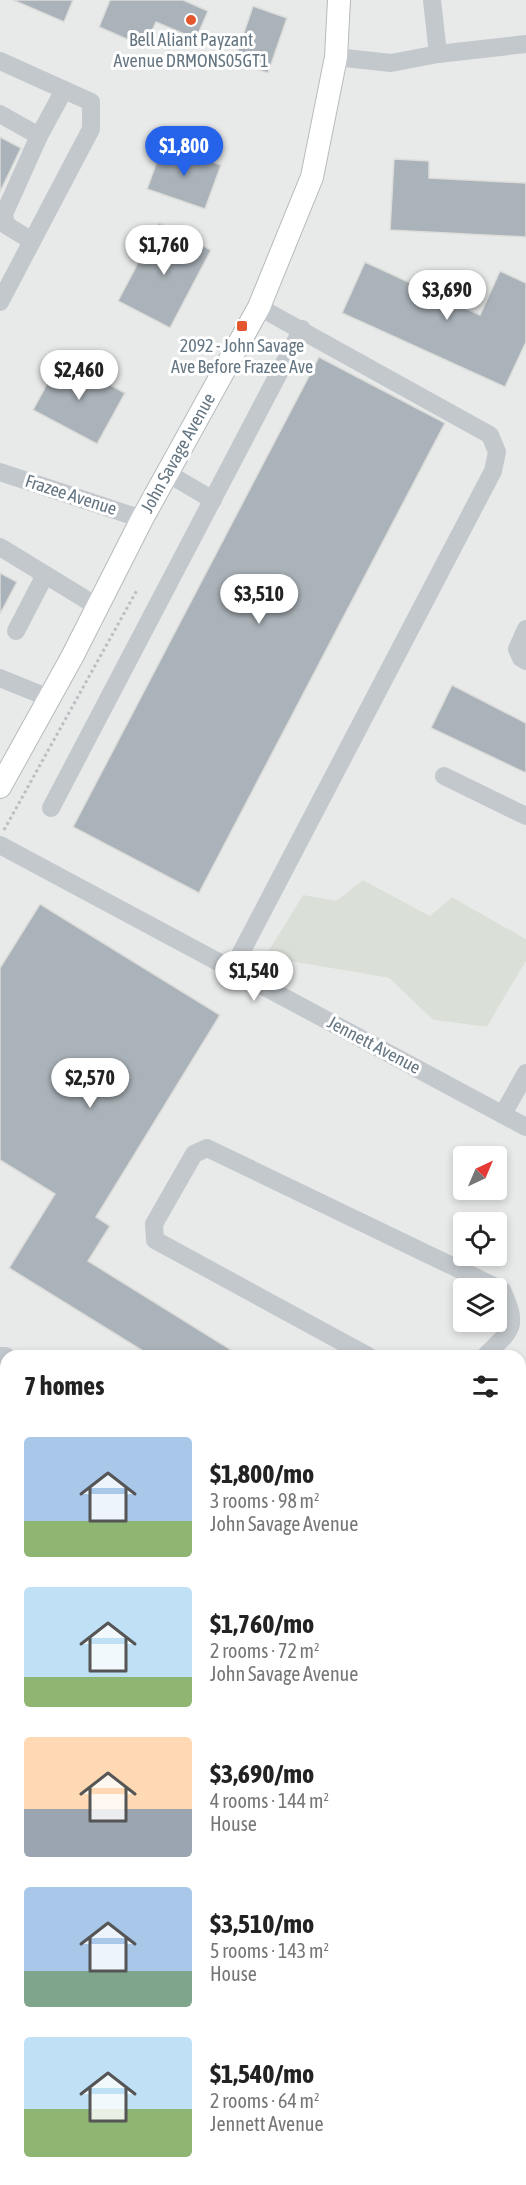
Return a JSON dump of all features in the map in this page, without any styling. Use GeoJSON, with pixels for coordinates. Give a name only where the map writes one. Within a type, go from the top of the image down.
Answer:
{"type":"FeatureCollection","features":[{"type":"Feature","properties":{"kind":"main road","name":"John Savage Avenue"},"geometry":{"type":"LineString","coordinates":[[0,787],[98,607],[142,519],[259,307],[312,177],[336,57],[339,0]]}},
{"type":"Feature","properties":{"kind":"street"},"geometry":{"type":"LineString","coordinates":[[432,0],[438,54]]}},
{"type":"Feature","properties":{"kind":"street"},"geometry":{"type":"LineString","coordinates":[[336,57],[391,63],[438,54],[526,44]]}},
{"type":"Feature","properties":{"kind":"street"},"geometry":{"type":"LineString","coordinates":[[0,61],[91,102],[91,129],[0,302]]}},
{"type":"Feature","properties":{"kind":"street"},"geometry":{"type":"LineString","coordinates":[[32,241],[6,225],[4,214],[39,136],[64,90]]}},
{"type":"Feature","properties":{"kind":"street"},"geometry":{"type":"LineString","coordinates":[[0,114],[39,136]]}},
{"type":"Feature","properties":{"kind":"street"},"geometry":{"type":"LineString","coordinates":[[232,970],[493,471],[497,452],[490,435],[259,307]]}},
{"type":"Feature","properties":{"kind":"street"},"geometry":{"type":"LineString","coordinates":[[51,808],[302,329]]}},
{"type":"Feature","properties":{"kind":"street","name":"Frazee Avenue"},"geometry":{"type":"LineString","coordinates":[[0,472],[142,519]]}},
{"type":"Feature","properties":{"kind":"street"},"geometry":{"type":"LineString","coordinates":[[167,473],[213,500]]}},
{"type":"Feature","properties":{"kind":"street"},"geometry":{"type":"LineString","coordinates":[[0,547],[98,607]]}},
{"type":"Feature","properties":{"kind":"street"},"geometry":{"type":"LineString","coordinates":[[16,631],[45,575]]}},
{"type":"Feature","properties":{"kind":"street"},"geometry":{"type":"LineString","coordinates":[[526,629],[517,649],[521,658],[526,661]]}},
{"type":"Feature","properties":{"kind":"street"},"geometry":{"type":"LineString","coordinates":[[0,678],[49,698]]}},
{"type":"Feature","properties":{"kind":"street"},"geometry":{"type":"LineString","coordinates":[[444,776],[526,816]]}},
{"type":"Feature","properties":{"kind":"street","name":"Jennett Avenue"},"geometry":{"type":"LineString","coordinates":[[0,846],[526,1127]]}},
{"type":"Feature","properties":{"kind":"street"},"geometry":{"type":"LineString","coordinates":[[503,1114],[526,1073]]}},
{"type":"Feature","properties":{"kind":"street"},"geometry":{"type":"LineString","coordinates":[[357,1350],[155,1240],[154,1224],[194,1154],[207,1148],[502,1290],[512,1312],[510,1331],[491,1350]]}},
{"type":"Feature","properties":{"kind":"path"},"geometry":{"type":"LineString","coordinates":[[0,838],[137,590]]}},
{"type":"Feature","properties":{"kind":"shaded area"},"geometry":{"type":"Polygon","coordinates":[[[0,0],[526,0],[526,939],[452,897],[430,916],[363,880],[265,957],[389,978],[433,1020],[487,1027],[526,961],[526,1350],[0,1350],[0,0]]]}},
{"type":"Feature","properties":{"kind":"shaded area"},"geometry":{"type":"Polygon","coordinates":[[[363,880],[430,916],[452,897],[526,939],[526,961],[487,1027],[433,1020],[389,978],[265,957],[303,895],[336,901],[363,880]]]}},
{"type":"Feature","properties":{"kind":"building"},"geometry":{"type":"Polygon","coordinates":[[[13,0],[73,0],[64,22],[13,0]]]}},
{"type":"Feature","properties":{"kind":"building"},"geometry":{"type":"Polygon","coordinates":[[[110,0],[183,0],[208,11],[196,39],[156,22],[145,47],[99,27],[110,0]]]}},
{"type":"Feature","properties":{"kind":"building"},"geometry":{"type":"Polygon","coordinates":[[[253,6],[287,18],[268,73],[234,62],[253,6]]]}},
{"type":"Feature","properties":{"kind":"building"},"geometry":{"type":"Polygon","coordinates":[[[0,137],[21,148],[0,192],[0,137]]]}},
{"type":"Feature","properties":{"kind":"building"},"geometry":{"type":"Polygon","coordinates":[[[163,145],[221,165],[205,209],[147,189],[163,145]]]}},
{"type":"Feature","properties":{"kind":"building"},"geometry":{"type":"Polygon","coordinates":[[[394,159],[429,161],[429,178],[526,183],[526,237],[390,230],[394,159]]]}},
{"type":"Feature","properties":{"kind":"building"},"geometry":{"type":"Polygon","coordinates":[[[159,223],[211,250],[170,328],[118,301],[159,223]]]}},
{"type":"Feature","properties":{"kind":"building"},"geometry":{"type":"Polygon","coordinates":[[[365,262],[480,315],[500,271],[526,283],[526,342],[505,387],[342,313],[365,262]]]}},
{"type":"Feature","properties":{"kind":"building"},"geometry":{"type":"Polygon","coordinates":[[[319,357],[445,423],[199,893],[73,827],[319,357]]]}},
{"type":"Feature","properties":{"kind":"building"},"geometry":{"type":"Polygon","coordinates":[[[61,358],[125,393],[97,444],[33,410],[61,358]]]}},
{"type":"Feature","properties":{"kind":"building"},"geometry":{"type":"Polygon","coordinates":[[[0,573],[17,582],[0,614],[0,573]]]}},
{"type":"Feature","properties":{"kind":"building"},"geometry":{"type":"Polygon","coordinates":[[[452,685],[526,723],[526,773],[431,728],[452,685]]]}},
{"type":"Feature","properties":{"kind":"building"},"geometry":{"type":"Polygon","coordinates":[[[40,904],[220,1015],[96,1217],[110,1226],[88,1261],[231,1350],[141,1350],[9,1268],[55,1194],[0,1160],[0,968],[40,904]]]}},
{"type":"Feature","properties":{"kind":"place","name":"Bell Aliant Payzant Avenue DRMONS05GT1"},"geometry":{"type":"Point","coordinates":[191,20]}},
{"type":"Feature","properties":{"kind":"place","name":"2092 - John Savage Ave Before Frazee Ave"},"geometry":{"type":"Point","coordinates":[242,326]}}]}
